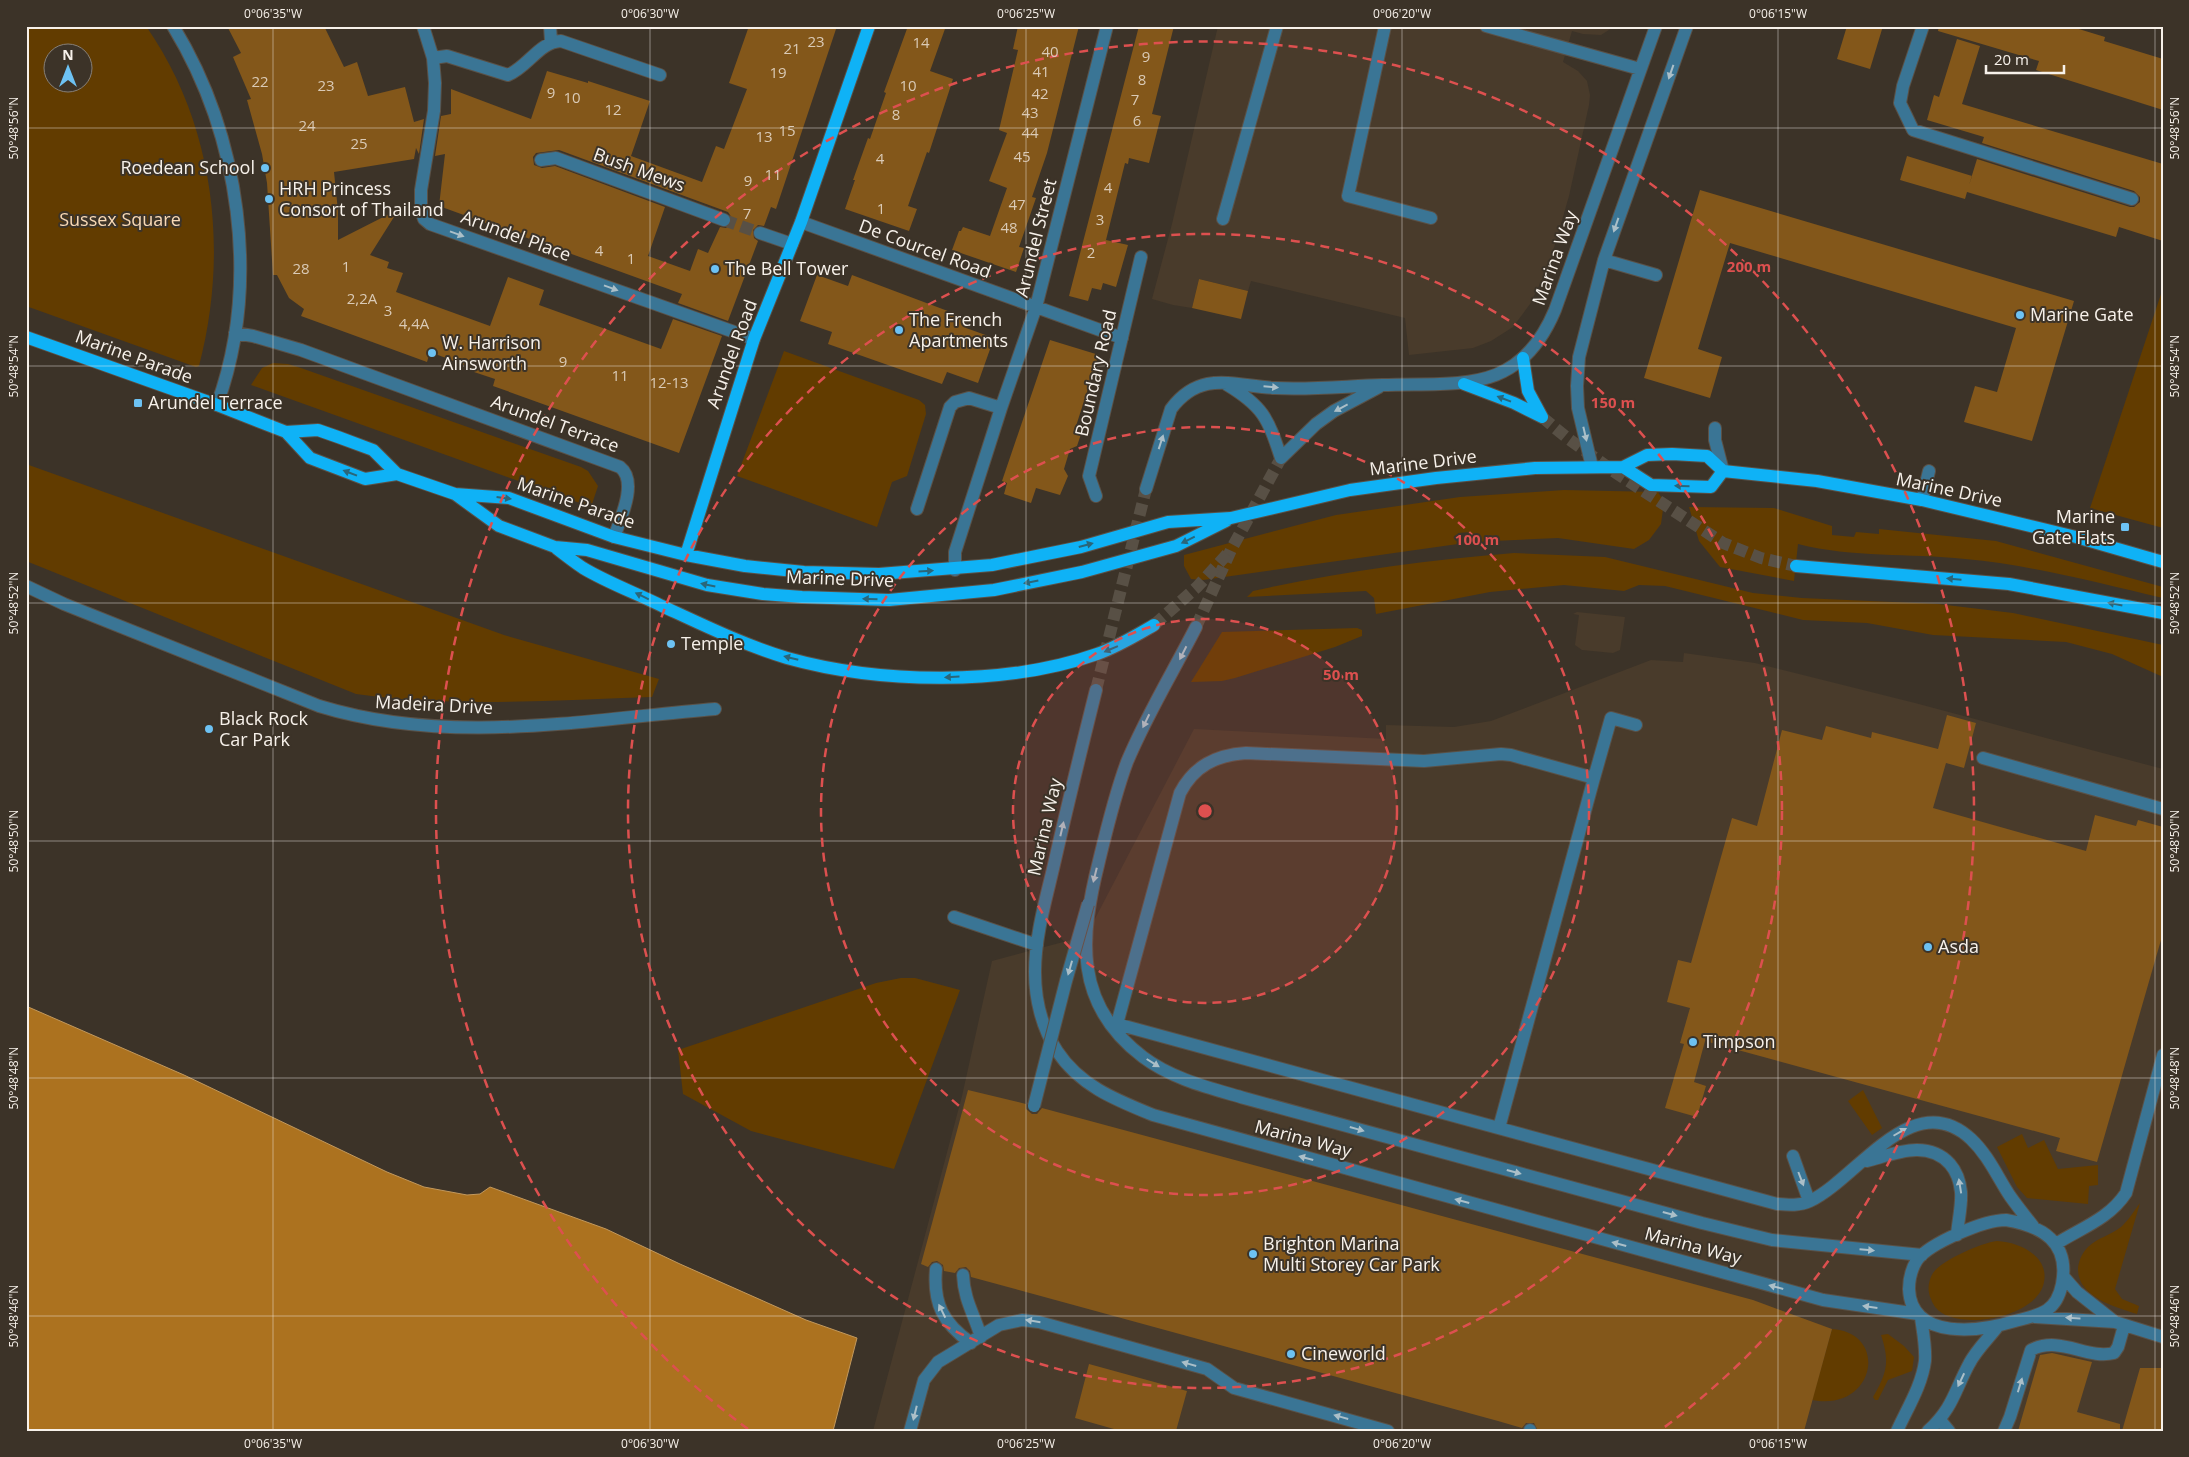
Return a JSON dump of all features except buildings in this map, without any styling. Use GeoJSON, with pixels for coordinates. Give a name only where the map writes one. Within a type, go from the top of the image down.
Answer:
{"type":"FeatureCollection","features":[{"type":"Feature","properties":{"kind":"main road","name":"Arundel Road"},"geometry":{"type":"LineString","coordinates":[[686,555],[754,339],[801,222],[869,26]]}},
{"type":"Feature","properties":{"kind":"main road","name":"Marine Parade"},"geometry":{"type":"LineString","coordinates":[[26,337],[217,405],[286,432],[318,430],[338,437],[373,450],[397,474],[455,494],[509,498],[614,537],[686,555]]}},
{"type":"Feature","properties":{"kind":"main road"},"geometry":{"type":"LineString","coordinates":[[1464,384],[1514,403],[1542,417],[1528,391],[1523,358]]}},
{"type":"Feature","properties":{"kind":"main road","name":"Marine Parade"},"geometry":{"type":"LineString","coordinates":[[286,432],[310,458],[318,462],[365,479],[397,474]]}},
{"type":"Feature","properties":{"kind":"main road","name":"Marine Drive"},"geometry":{"type":"LineString","coordinates":[[686,555],[745,566],[804,572],[879,574],[954,570],[992,565],[1081,547],[1168,522],[1231,518],[1329,494],[1436,478],[1535,468],[1622,467],[1647,455],[1672,454],[1707,456],[1723,471],[1817,481],[1922,500],[2076,537],[2163,562]]}},
{"type":"Feature","properties":{"kind":"main road"},"geometry":{"type":"LineString","coordinates":[[1622,467],[1651,485],[1711,487],[1723,471]]}},
{"type":"Feature","properties":{"kind":"main road","name":"Marine Drive"},"geometry":{"type":"LineString","coordinates":[[455,494],[499,526],[555,547],[587,550],[707,585],[763,594],[890,600],[994,590],[1082,572],[1176,546],[1231,518]]}},
{"type":"Feature","properties":{"kind":"main road"},"geometry":{"type":"LineString","coordinates":[[555,547],[583,568],[748,645],[788,658],[860,673],[942,678],[1027,671],[1075,662],[1099,654],[1125,643],[1154,625]]}},
{"type":"Feature","properties":{"kind":"main road"},"geometry":{"type":"LineString","coordinates":[[1796,566],[2009,584],[2163,613]]}},
{"type":"Feature","properties":{"kind":"street"},"geometry":{"type":"LineString","coordinates":[[173,26],[205,87],[219,129],[230,170],[239,234],[235,333],[232,358],[217,405]]}},
{"type":"Feature","properties":{"kind":"street","name":"Arundel Place"},"geometry":{"type":"LineString","coordinates":[[423,26],[433,58],[434,104],[420,190],[421,210],[424,218],[430,224],[754,339]]}},
{"type":"Feature","properties":{"kind":"street"},"geometry":{"type":"LineString","coordinates":[[550,26],[551,41]]}},
{"type":"Feature","properties":{"kind":"street","name":"Arundel Street"},"geometry":{"type":"LineString","coordinates":[[954,570],[955,552],[1001,408],[1036,308],[1107,26]]}},
{"type":"Feature","properties":{"kind":"street"},"geometry":{"type":"LineString","coordinates":[[1223,219],[1277,26]]}},
{"type":"Feature","properties":{"kind":"street"},"geometry":{"type":"LineString","coordinates":[[1385,26],[1348,196],[1431,218]]}},
{"type":"Feature","properties":{"kind":"street"},"geometry":{"type":"LineString","coordinates":[[1486,26],[1567,47],[1640,69]]}},
{"type":"Feature","properties":{"kind":"street","name":"Marina Way"},"geometry":{"type":"LineString","coordinates":[[1146,489],[1172,409],[1180,398],[1191,389],[1204,384],[1222,381],[1275,388],[1464,384],[1496,376],[1523,358],[1543,334],[1555,310],[1656,26]]}},
{"type":"Feature","properties":{"kind":"street"},"geometry":{"type":"LineString","coordinates":[[1592,467],[1578,408],[1576,386],[1579,358],[1604,260],[1687,26]]}},
{"type":"Feature","properties":{"kind":"street"},"geometry":{"type":"LineString","coordinates":[[1923,26],[1903,86],[1900,103],[1913,130],[2132,199]]}},
{"type":"Feature","properties":{"kind":"street"},"geometry":{"type":"LineString","coordinates":[[433,58],[447,56],[508,75],[517,71],[551,41],[570,43],[660,75]]}},
{"type":"Feature","properties":{"kind":"street","name":"Bush Mews"},"geometry":{"type":"LineString","coordinates":[[541,160],[556,158],[724,220]]}},
{"type":"Feature","properties":{"kind":"street","name":"De Courcel Road"},"geometry":{"type":"LineString","coordinates":[[801,222],[1122,338]]}},
{"type":"Feature","properties":{"kind":"street"},"geometry":{"type":"LineString","coordinates":[[760,233],[792,244]]}},
{"type":"Feature","properties":{"kind":"street","name":"Boundary Road"},"geometry":{"type":"LineString","coordinates":[[1096,496],[1089,476],[1141,257]]}},
{"type":"Feature","properties":{"kind":"street"},"geometry":{"type":"LineString","coordinates":[[1604,260],[1656,274]]}},
{"type":"Feature","properties":{"kind":"street","name":"Arundel Terrace"},"geometry":{"type":"LineString","coordinates":[[235,333],[253,336],[301,350],[620,466],[628,476],[629,484],[614,537]]}},
{"type":"Feature","properties":{"kind":"street","name":"Marina Way"},"geometry":{"type":"LineString","coordinates":[[1222,381],[1241,393],[1260,409],[1270,424],[1281,458],[1316,424],[1334,411],[1384,385]]}},
{"type":"Feature","properties":{"kind":"street"},"geometry":{"type":"LineString","coordinates":[[917,509],[948,413],[954,402],[969,398],[1001,408]]}},
{"type":"Feature","properties":{"kind":"street"},"geometry":{"type":"LineString","coordinates":[[1715,428],[1715,440],[1723,471]]}},
{"type":"Feature","properties":{"kind":"street"},"geometry":{"type":"LineString","coordinates":[[1922,500],[1929,471]]}},
{"type":"Feature","properties":{"kind":"street","name":"Madeira Drive"},"geometry":{"type":"LineString","coordinates":[[26,586],[64,604],[319,706],[350,716],[402,725],[474,729],[609,720],[715,709]]}},
{"type":"Feature","properties":{"kind":"street","name":"Marina Way"},"geometry":{"type":"LineString","coordinates":[[1196,627],[1154,707],[1128,762],[1106,831],[1088,904],[1086,936],[1088,974],[1101,1010],[1116,1031],[1141,1055],[1171,1073],[1244,1098],[1702,1223],[1772,1240],[1922,1255]]}},
{"type":"Feature","properties":{"kind":"street","name":"Marina Way"},"geometry":{"type":"LineString","coordinates":[[1096,690],[1073,782],[1037,945],[1036,987],[1041,1017],[1049,1037],[1068,1066],[1084,1080],[1108,1097],[1153,1115],[1823,1300],[1919,1316]]}},
{"type":"Feature","properties":{"kind":"street"},"geometry":{"type":"LineString","coordinates":[[1499,1128],[1611,718],[1636,725]]}},
{"type":"Feature","properties":{"kind":"street"},"geometry":{"type":"LineString","coordinates":[[1594,778],[1511,755],[1501,754],[1440,761],[1246,753],[1216,758],[1198,769],[1187,781],[1180,793],[1116,1024],[1770,1203],[1794,1206],[1810,1201],[1826,1191],[1889,1139],[1907,1128],[1925,1123],[1949,1126],[1963,1133],[1977,1146],[1990,1162],[2010,1196],[2033,1226]]}},
{"type":"Feature","properties":{"kind":"street"},"geometry":{"type":"LineString","coordinates":[[1983,758],[2163,809]]}},
{"type":"Feature","properties":{"kind":"street"},"geometry":{"type":"LineString","coordinates":[[1034,1106],[1088,904]]}},
{"type":"Feature","properties":{"kind":"street"},"geometry":{"type":"LineString","coordinates":[[954,917],[1037,945]]}},
{"type":"Feature","properties":{"kind":"street"},"geometry":{"type":"LineString","coordinates":[[2056,1244],[2104,1217],[2126,1193],[2163,1055]]}},
{"type":"Feature","properties":{"kind":"street"},"geometry":{"type":"LineString","coordinates":[[1863,1162],[1919,1149],[1934,1153],[1944,1159],[1957,1175],[1961,1190],[1957,1234]]}},
{"type":"Feature","properties":{"kind":"street"},"geometry":{"type":"LineString","coordinates":[[1793,1156],[1810,1201]]}},
{"type":"Feature","properties":{"kind":"street"},"geometry":{"type":"LineString","coordinates":[[1897,1431],[1919,1382],[1925,1362],[1925,1341],[1919,1316],[1911,1299],[1909,1283],[1913,1268],[1922,1255],[1957,1234],[1980,1224],[1996,1220],[2018,1222],[2033,1226],[2044,1232],[2056,1244],[2062,1260],[2063,1276],[2058,1296],[2047,1310],[2031,1317],[1979,1330],[1935,1325],[1919,1316]]}},
{"type":"Feature","properties":{"kind":"street"},"geometry":{"type":"LineString","coordinates":[[936,1269],[935,1285],[938,1301],[944,1315],[953,1330],[976,1340]]}},
{"type":"Feature","properties":{"kind":"street"},"geometry":{"type":"LineString","coordinates":[[964,1275],[964,1292],[975,1316],[976,1340]]}},
{"type":"Feature","properties":{"kind":"street"},"geometry":{"type":"LineString","coordinates":[[2063,1276],[2077,1292],[2119,1324]]}},
{"type":"Feature","properties":{"kind":"street"},"geometry":{"type":"LineString","coordinates":[[2031,1317],[2119,1324],[2163,1336]]}},
{"type":"Feature","properties":{"kind":"street"},"geometry":{"type":"LineString","coordinates":[[910,1431],[920,1392],[932,1369],[938,1362],[1005,1323],[1031,1320],[1207,1369],[1234,1388],[1388,1431]]}},
{"type":"Feature","properties":{"kind":"street"},"geometry":{"type":"LineString","coordinates":[[2004,1431],[2031,1350],[2043,1345],[2065,1345],[2103,1356],[2114,1352],[2118,1346],[2119,1324]]}},
{"type":"Feature","properties":{"kind":"street"},"geometry":{"type":"LineString","coordinates":[[1928,1431],[1940,1420],[1950,1406],[1970,1362],[1998,1326]]}},
{"type":"Feature","properties":{"kind":"street"},"geometry":{"type":"LineString","coordinates":[[1940,1420],[1949,1431]]}},
{"type":"Feature","properties":{"kind":"shaded area"},"geometry":{"type":"Polygon","coordinates":[[[1218,26],[1615,26],[1601,35],[1572,31],[1563,62],[1578,71],[1587,81],[1590,95],[1589,105],[1569,196],[1549,265],[1530,304],[1513,327],[1491,341],[1473,348],[1409,355],[1405,318],[1251,281],[1248,291],[1199,279],[1192,308],[1152,299],[1172,224],[1218,26]]]}},
{"type":"Feature","properties":{"kind":"shaded area"},"geometry":{"type":"Polygon","coordinates":[[[1577,612],[1625,617],[1620,650],[1613,653],[1582,650],[1575,645],[1579,615],[1573,614],[1577,612]]]}},
{"type":"Feature","properties":{"kind":"shaded area"},"geometry":{"type":"Polygon","coordinates":[[[1684,653],[1755,663],[1915,703],[2163,769],[2163,1431],[873,1431],[962,1096],[992,961],[1086,936],[1194,729],[1386,739],[1386,725],[1454,727],[1491,721],[1651,660],[1683,662],[1684,653]]]}},
{"type":"Feature","properties":{"kind":"shaded area"},"geometry":{"type":"Polygon","coordinates":[[[26,1006],[184,1075],[387,1172],[424,1187],[467,1195],[480,1194],[490,1187],[606,1229],[806,1320],[857,1338],[833,1431],[26,1431],[26,1006]]]}},
{"type":"Feature","properties":{"kind":"green space","name":"Sussex Square"},"geometry":{"type":"Polygon","coordinates":[[[26,26],[146,26],[169,64],[188,105],[201,147],[210,190],[214,234],[213,279],[208,323],[199,366],[196,367],[26,306],[26,26]]]}},
{"type":"Feature","properties":{"kind":"green space"},"geometry":{"type":"Polygon","coordinates":[[[2163,288],[2163,528],[2090,508],[2163,288]]]}},
{"type":"Feature","properties":{"kind":"green space"},"geometry":{"type":"Polygon","coordinates":[[[784,351],[919,400],[925,405],[926,414],[907,476],[892,482],[877,527],[737,476],[784,351]]]}},
{"type":"Feature","properties":{"kind":"green space"},"geometry":{"type":"Polygon","coordinates":[[[273,363],[288,364],[301,368],[581,467],[588,471],[598,486],[591,507],[251,385],[262,368],[273,363]]]}},
{"type":"Feature","properties":{"kind":"green space"},"geometry":{"type":"Polygon","coordinates":[[[26,464],[504,635],[659,679],[652,697],[466,702],[429,701],[356,694],[26,561],[26,464]]]}},
{"type":"Feature","properties":{"kind":"green space"},"geometry":{"type":"Polygon","coordinates":[[[1564,490],[1658,492],[1664,502],[1661,524],[1649,540],[1634,549],[1558,538],[1473,542],[1471,532],[1458,533],[1458,544],[1203,580],[1191,579],[1184,566],[1184,555],[1336,515],[1460,497],[1564,490]]]}},
{"type":"Feature","properties":{"kind":"green space"},"geometry":{"type":"Polygon","coordinates":[[[1689,507],[1774,508],[1832,526],[1832,535],[1854,537],[1856,532],[1879,534],[1879,529],[1996,541],[2163,587],[2163,598],[2065,575],[1990,562],[1944,557],[1839,551],[1798,544],[1794,581],[1720,567],[1699,541],[1689,507]]]}},
{"type":"Feature","properties":{"kind":"green space"},"geometry":{"type":"Polygon","coordinates":[[[1514,553],[1605,557],[1753,593],[1802,598],[1938,604],[2013,613],[2163,645],[2163,677],[2112,654],[2066,642],[1933,635],[1867,623],[1803,620],[1665,586],[1639,585],[1624,591],[1564,585],[1490,592],[1376,614],[1374,598],[1366,591],[1247,597],[1253,591],[1350,572],[1448,559],[1514,553]]]}},
{"type":"Feature","properties":{"kind":"green space"},"geometry":{"type":"Polygon","coordinates":[[[1357,628],[1362,630],[1362,636],[1335,647],[1235,678],[1222,681],[1191,682],[1222,632],[1357,628]]]}},
{"type":"Feature","properties":{"kind":"green space"},"geometry":{"type":"Polygon","coordinates":[[[901,978],[915,978],[960,990],[894,1169],[751,1131],[683,1094],[678,1050],[876,983],[901,978]]]}},
{"type":"Feature","properties":{"kind":"green space"},"geometry":{"type":"Polygon","coordinates":[[[1863,1090],[1882,1128],[1872,1135],[1848,1101],[1863,1090]]]}},
{"type":"Feature","properties":{"kind":"green space"},"geometry":{"type":"Polygon","coordinates":[[[2022,1134],[2028,1148],[2044,1140],[2058,1169],[2098,1165],[2098,1185],[2089,1186],[2088,1204],[2027,1198],[2017,1187],[1997,1147],[2022,1134]]]}},
{"type":"Feature","properties":{"kind":"green space"},"geometry":{"type":"Polygon","coordinates":[[[2140,1203],[2115,1289],[2122,1299],[2139,1306],[2137,1314],[2108,1304],[2090,1293],[2079,1278],[2078,1268],[2081,1257],[2088,1247],[2121,1227],[2140,1203]]]}},
{"type":"Feature","properties":{"kind":"green space"},"geometry":{"type":"Polygon","coordinates":[[[1997,1241],[2024,1248],[2039,1260],[2045,1276],[2043,1286],[2037,1296],[2027,1305],[1999,1317],[1967,1320],[1953,1318],[1938,1310],[1929,1293],[1929,1283],[1933,1273],[1962,1253],[1997,1241]]]}},
{"type":"Feature","properties":{"kind":"green space"},"geometry":{"type":"Polygon","coordinates":[[[1832,1329],[1850,1334],[1862,1343],[1868,1356],[1867,1370],[1861,1384],[1850,1395],[1833,1401],[1812,1400],[1832,1329]]]}},
{"type":"Feature","properties":{"kind":"green space"},"geometry":{"type":"Polygon","coordinates":[[[1888,1334],[1904,1346],[1914,1357],[1912,1371],[1888,1380],[1878,1400],[1875,1400],[1873,1397],[1886,1367],[1886,1353],[1881,1335],[1888,1334]]]}},
{"type":"Feature","properties":{"kind":"tunnel"},"geometry":{"type":"LineString","coordinates":[[724,220],[760,233]]}},
{"type":"Feature","properties":{"kind":"tunnel"},"geometry":{"type":"LineString","coordinates":[[1542,417],[1616,473],[1723,543],[1761,558],[1796,566]]}},
{"type":"Feature","properties":{"kind":"tunnel"},"geometry":{"type":"LineString","coordinates":[[1196,627],[1231,550],[1281,458]]}},
{"type":"Feature","properties":{"kind":"tunnel"},"geometry":{"type":"LineString","coordinates":[[1096,690],[1146,489]]}},
{"type":"Feature","properties":{"kind":"tunnel"},"geometry":{"type":"LineString","coordinates":[[1154,625],[1197,587],[1231,550]]}},
{"type":"Feature","properties":{"kind":"place","name":"Roedean School"},"geometry":{"type":"Point","coordinates":[265,168]}},
{"type":"Feature","properties":{"kind":"place","name":"HRH Princess Consort of Thailand"},"geometry":{"type":"Point","coordinates":[269,199]}},
{"type":"Feature","properties":{"kind":"place","name":"The Bell Tower"},"geometry":{"type":"Point","coordinates":[715,269]}},
{"type":"Feature","properties":{"kind":"place","name":"Marine Gate"},"geometry":{"type":"Point","coordinates":[2020,315]}},
{"type":"Feature","properties":{"kind":"place","name":"The French Apartments"},"geometry":{"type":"Point","coordinates":[899,330]}},
{"type":"Feature","properties":{"kind":"place","name":"W. Harrison Ainsworth"},"geometry":{"type":"Point","coordinates":[432,353]}},
{"type":"Feature","properties":{"kind":"place","name":"Arundel Terrace"},"geometry":{"type":"Point","coordinates":[138,403]}},
{"type":"Feature","properties":{"kind":"place","name":"Marine Gate Flats"},"geometry":{"type":"Point","coordinates":[2125,527]}},
{"type":"Feature","properties":{"kind":"place","name":"Temple"},"geometry":{"type":"Point","coordinates":[671,644]}},
{"type":"Feature","properties":{"kind":"place","name":"Black Rock Car Park"},"geometry":{"type":"Point","coordinates":[209,729]}},
{"type":"Feature","properties":{"kind":"place","name":"Asda"},"geometry":{"type":"Point","coordinates":[1928,947]}},
{"type":"Feature","properties":{"kind":"place","name":"Timpson"},"geometry":{"type":"Point","coordinates":[1693,1042]}},
{"type":"Feature","properties":{"kind":"place","name":"Brighton Marina Multi Storey Car Park"},"geometry":{"type":"Point","coordinates":[1253,1254]}},
{"type":"Feature","properties":{"kind":"place","name":"Cineworld"},"geometry":{"type":"Point","coordinates":[1291,1354]}}]}
